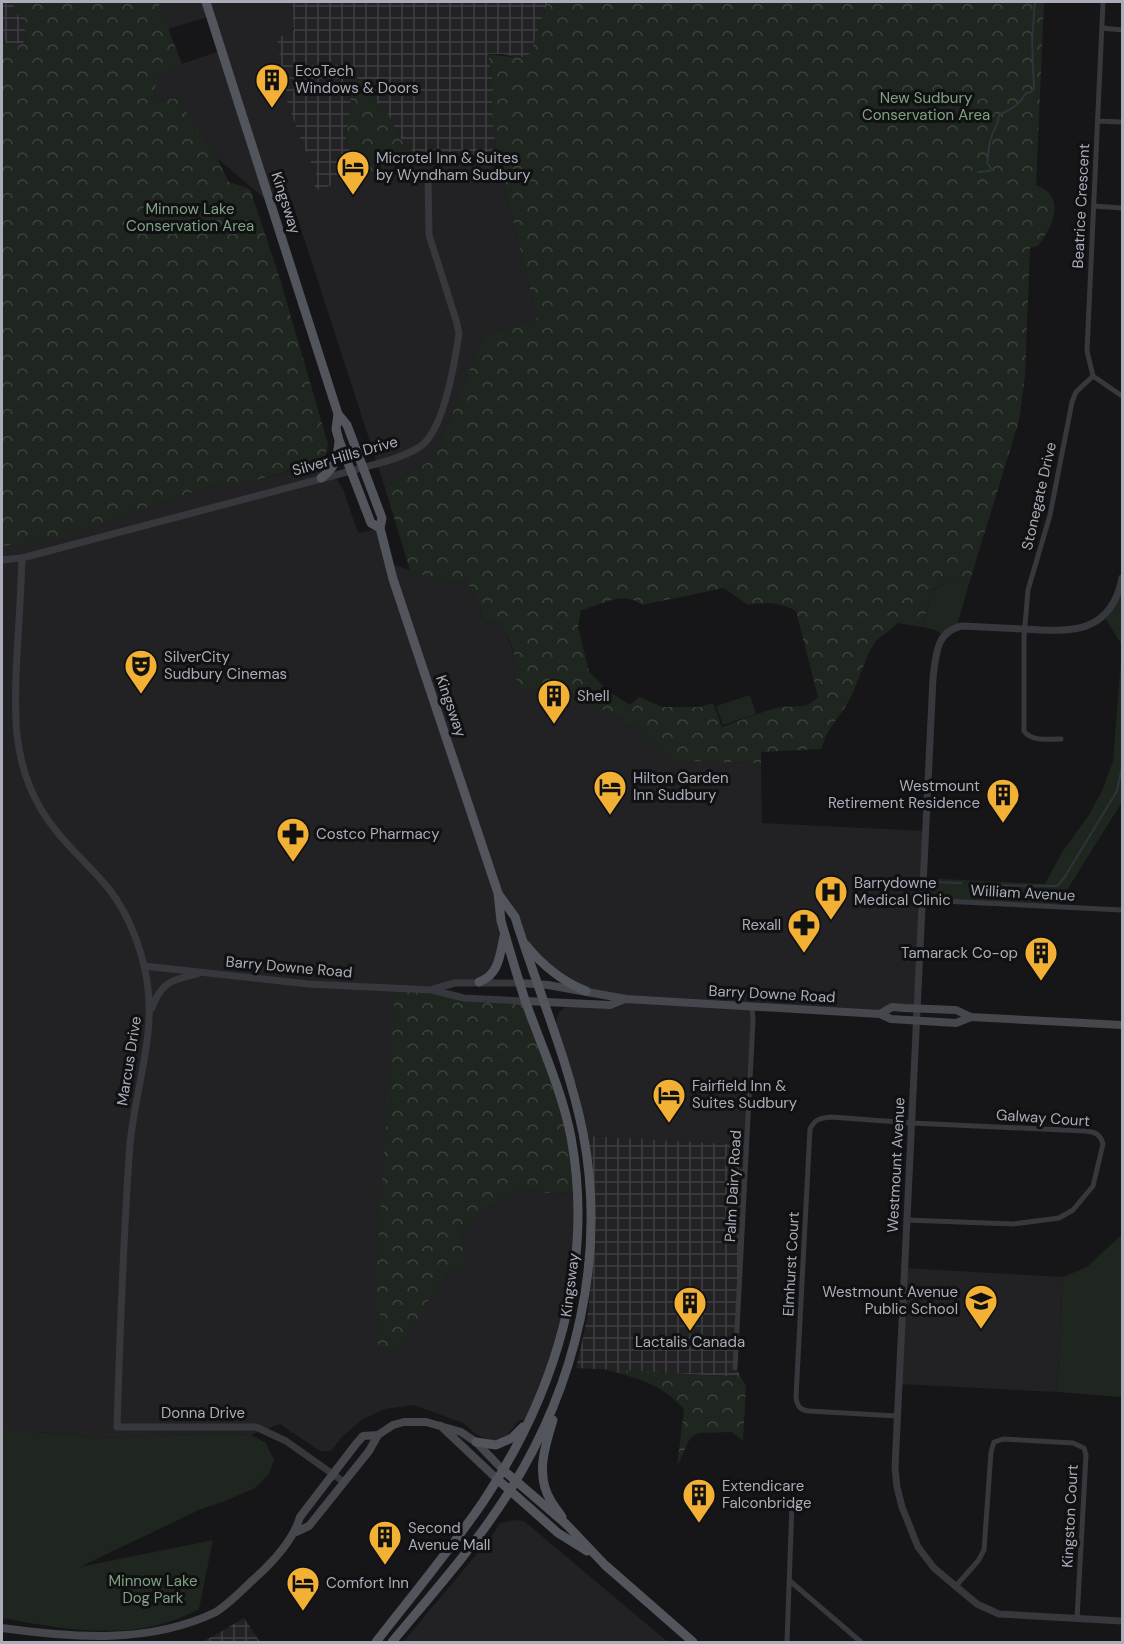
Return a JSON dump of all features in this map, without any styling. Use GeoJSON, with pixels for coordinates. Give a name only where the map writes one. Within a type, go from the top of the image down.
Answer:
{"type":"FeatureCollection","features":[{"type":"Feature","properties":{"kind":"main road","name":"Kingsway"},"geometry":{"type":"LineString","coordinates":[[206,2],[338,414],[347,424],[382,518],[380,528],[393,579],[498,893],[501,921],[570,1135],[576,1177],[577,1226],[574,1274],[568,1312],[547,1377],[526,1426],[497,1479],[467,1524],[376,1642]]}},
{"type":"Feature","properties":{"kind":"main road","name":"Kingsway"},"geometry":{"type":"LineString","coordinates":[[338,414],[336,429],[339,440],[370,523],[380,528]]}},
{"type":"Feature","properties":{"kind":"main road"},"geometry":{"type":"LineString","coordinates":[[321,478],[334,466],[339,440]]}},
{"type":"Feature","properties":{"kind":"main road","name":"Kingsway"},"geometry":{"type":"LineString","coordinates":[[392,1642],[471,1546],[533,1451],[567,1372],[580,1325],[588,1270],[591,1211],[587,1162],[578,1114],[515,917],[498,893]]}},
{"type":"Feature","properties":{"kind":"main road"},"geometry":{"type":"LineString","coordinates":[[479,982],[494,972],[500,958],[505,934]]}},
{"type":"Feature","properties":{"kind":"main road"},"geometry":{"type":"LineString","coordinates":[[521,939],[552,973],[586,991]]}},
{"type":"Feature","properties":{"kind":"main road","name":"Barry Downe Road"},"geometry":{"type":"LineString","coordinates":[[520,983],[586,991],[626,999],[880,1014],[891,1019],[917,1021],[956,1023],[971,1017]]}},
{"type":"Feature","properties":{"kind":"main road","name":"Barry Downe Road"},"geometry":{"type":"LineString","coordinates":[[525,1001],[610,1005],[626,999]]}},
{"type":"Feature","properties":{"kind":"main road","name":"Barry Downe Road"},"geometry":{"type":"LineString","coordinates":[[880,1014],[892,1007],[917,1008],[956,1010],[971,1017],[1122,1025]]}},
{"type":"Feature","properties":{"kind":"main road"},"geometry":{"type":"LineString","coordinates":[[556,1398],[553,1418],[544,1447],[542,1474],[550,1500],[566,1524]]}},
{"type":"Feature","properties":{"kind":"main road"},"geometry":{"type":"LineString","coordinates":[[2,1628],[106,1641],[161,1635],[218,1611],[267,1567],[296,1532],[300,1517],[363,1437],[378,1435],[393,1425],[404,1422],[426,1422],[461,1432],[476,1442],[515,1481],[566,1524],[599,1559],[693,1642]]}},
{"type":"Feature","properties":{"kind":"main road"},"geometry":{"type":"LineString","coordinates":[[440,1425],[509,1491],[558,1533],[599,1559]]}},
{"type":"Feature","properties":{"kind":"main road"},"geometry":{"type":"LineString","coordinates":[[476,1442],[496,1445],[512,1438],[517,1431],[526,1426]]}},
{"type":"Feature","properties":{"kind":"main road"},"geometry":{"type":"LineString","coordinates":[[296,1532],[309,1526],[369,1451],[378,1435]]}},
{"type":"Feature","properties":{"kind":"street","name":"Beatrice Crescent"},"geometry":{"type":"LineString","coordinates":[[1093,376],[1088,359],[1087,336],[1103,2]]}},
{"type":"Feature","properties":{"kind":"street"},"geometry":{"type":"LineString","coordinates":[[1102,28],[1122,30]]}},
{"type":"Feature","properties":{"kind":"street"},"geometry":{"type":"LineString","coordinates":[[1098,121],[1122,123]]}},
{"type":"Feature","properties":{"kind":"street","name":"Silver Hills Drive"},"geometry":{"type":"LineString","coordinates":[[2,560],[22,558],[351,471],[399,456],[422,445],[441,418],[459,333],[429,235],[428,175]]}},
{"type":"Feature","properties":{"kind":"street"},"geometry":{"type":"LineString","coordinates":[[1094,206],[1122,208]]}},
{"type":"Feature","properties":{"kind":"street"},"geometry":{"type":"LineString","coordinates":[[1093,376],[1122,396]]}},
{"type":"Feature","properties":{"kind":"street","name":"Stonegate Drive"},"geometry":{"type":"LineString","coordinates":[[1061,739],[1034,738],[1024,731],[1024,630],[1028,590],[1050,515],[1072,402],[1076,392],[1093,376]]}},
{"type":"Feature","properties":{"kind":"street","name":"Marcus Drive"},"geometry":{"type":"LineString","coordinates":[[22,558],[14,711],[22,766],[37,802],[53,828],[101,880],[117,901],[138,945],[151,1010],[130,1145],[117,1427]]}},
{"type":"Feature","properties":{"kind":"street","name":"Westmount Avenue"},"geometry":{"type":"LineString","coordinates":[[1122,578],[1115,601],[1095,622],[1074,631],[962,626],[949,630],[939,643],[933,678],[895,1468],[897,1487],[906,1521],[926,1558],[955,1587],[977,1604],[999,1614],[1122,1621]]}},
{"type":"Feature","properties":{"kind":"street","name":"William Avenue"},"geometry":{"type":"LineString","coordinates":[[923,900],[1122,910]]}},
{"type":"Feature","properties":{"kind":"street","name":"Barry Downe Road"},"geometry":{"type":"LineString","coordinates":[[144,966],[308,984],[432,990],[464,998],[525,1001]]}},
{"type":"Feature","properties":{"kind":"street"},"geometry":{"type":"LineString","coordinates":[[151,1010],[157,994],[171,981],[202,973]]}},
{"type":"Feature","properties":{"kind":"street","name":"Barry Downe Road"},"geometry":{"type":"LineString","coordinates":[[432,990],[455,983],[520,983]]}},
{"type":"Feature","properties":{"kind":"street","name":"Palm Dairy Road"},"geometry":{"type":"LineString","coordinates":[[735,1368],[752,1006]]}},
{"type":"Feature","properties":{"kind":"street","name":"Elmhurst Court"},"geometry":{"type":"LineString","coordinates":[[897,1416],[802,1410],[797,1405],[796,1397],[810,1129],[817,1119],[831,1117],[912,1123]]}},
{"type":"Feature","properties":{"kind":"street","name":"Galway Court"},"geometry":{"type":"LineString","coordinates":[[906,1220],[1013,1224],[1059,1218],[1073,1209],[1093,1186],[1102,1144],[1101,1137],[1095,1132],[912,1123]]}},
{"type":"Feature","properties":{"kind":"street","name":"Donna Drive"},"geometry":{"type":"LineString","coordinates":[[117,1427],[256,1426],[286,1441],[344,1482]]}},
{"type":"Feature","properties":{"kind":"street","name":"Kingston Court"},"geometry":{"type":"LineString","coordinates":[[955,1587],[978,1561],[984,1550],[991,1452],[994,1442],[1003,1438],[1079,1444],[1084,1448],[1086,1455],[1077,1619]]}},
{"type":"Feature","properties":{"kind":"street"},"geometry":{"type":"LineString","coordinates":[[787,1642],[792,1503]]}},
{"type":"Feature","properties":{"kind":"street"},"geometry":{"type":"LineString","coordinates":[[790,1581],[861,1642]]}},
{"type":"Feature","properties":{"kind":"shaded area"},"geometry":{"type":"Polygon","coordinates":[[[2,2],[12,2],[27,34],[23,44],[6,43],[2,33],[2,2]]]}},
{"type":"Feature","properties":{"kind":"shaded area"},"geometry":{"type":"Polygon","coordinates":[[[158,2],[292,2],[294,30],[277,38],[286,99],[317,176],[313,191],[403,162],[500,167],[537,318],[483,336],[435,458],[385,488],[292,201],[271,204],[217,158],[177,98],[160,101],[153,91],[161,77],[182,64],[222,50],[211,16],[168,29],[158,2]]]}},
{"type":"Feature","properties":{"kind":"shaded area"},"geometry":{"type":"Polygon","coordinates":[[[292,2],[548,2],[530,54],[520,58],[503,54],[488,54],[492,76],[492,120],[496,145],[494,159],[418,157],[399,136],[387,113],[354,74],[346,140],[362,170],[355,178],[313,191],[317,176],[286,99],[277,38],[294,30],[292,2]]]}},
{"type":"Feature","properties":{"kind":"shaded area"},"geometry":{"type":"Polygon","coordinates":[[[327,461],[344,492],[358,533],[377,529],[388,563],[447,584],[466,579],[480,603],[482,623],[495,624],[504,630],[511,645],[517,668],[518,691],[535,689],[560,693],[597,707],[625,720],[674,761],[761,763],[762,823],[925,831],[917,1008],[892,1007],[880,1014],[755,1006],[748,1145],[587,1136],[578,1090],[556,1040],[556,1020],[559,1012],[570,1003],[610,1006],[625,999],[586,991],[541,962],[499,894],[504,934],[499,958],[479,982],[432,990],[423,1309],[447,1273],[467,1255],[460,1233],[478,1214],[525,1186],[541,1193],[576,1192],[572,1292],[529,1420],[519,1420],[506,1437],[493,1441],[477,1435],[463,1423],[414,1405],[385,1409],[363,1419],[342,1437],[331,1451],[320,1451],[280,1424],[251,1435],[226,1433],[100,1438],[2,1431],[2,546],[117,517],[217,484],[246,483],[327,461]]]}},
{"type":"Feature","properties":{"kind":"shaded area"},"geometry":{"type":"Polygon","coordinates":[[[587,1136],[748,1145],[736,1369],[741,1377],[576,1368],[587,1319],[592,1276],[587,1136]]]}},
{"type":"Feature","properties":{"kind":"shaded area","name":"Westmount Avenue Public School"},"geometry":{"type":"Polygon","coordinates":[[[905,1268],[1063,1277],[1057,1392],[900,1384],[905,1268]]]}},
{"type":"Feature","properties":{"kind":"shaded area"},"geometry":{"type":"Polygon","coordinates":[[[524,1521],[668,1642],[403,1642],[491,1537],[500,1523],[524,1521]]]}},
{"type":"Feature","properties":{"kind":"shaded area"},"geometry":{"type":"Polygon","coordinates":[[[244,1618],[260,1642],[200,1642],[212,1637],[244,1618]]]}},
{"type":"Feature","properties":{"kind":"green space","name":"Minnow Lake Conservation Area"},"geometry":{"type":"Polygon","coordinates":[[[12,2],[158,2],[182,64],[161,77],[153,91],[160,101],[177,98],[217,158],[229,182],[250,189],[280,279],[328,444],[326,454],[316,463],[246,483],[217,484],[49,540],[2,546],[2,33],[6,43],[23,44],[27,34],[12,2]]]}},
{"type":"Feature","properties":{"kind":"green space","name":"New Sudbury Conservation Area"},"geometry":{"type":"Polygon","coordinates":[[[548,2],[1044,2],[1036,185],[1052,196],[1054,212],[1048,230],[1038,246],[1030,248],[1025,376],[1019,421],[971,577],[947,581],[932,590],[922,627],[897,623],[876,641],[869,652],[849,701],[829,730],[822,749],[761,752],[761,763],[674,761],[625,720],[597,707],[560,693],[536,689],[518,691],[514,654],[508,636],[496,625],[482,623],[480,603],[466,579],[447,584],[410,570],[385,488],[435,458],[483,336],[537,318],[500,167],[403,162],[355,178],[362,170],[346,140],[354,74],[387,113],[399,136],[418,157],[494,159],[496,145],[492,120],[492,76],[488,54],[520,58],[530,54],[548,2]],[[724,588],[642,605],[627,599],[612,600],[581,610],[578,627],[589,672],[608,691],[630,705],[639,697],[663,707],[700,707],[713,703],[722,727],[768,710],[802,706],[814,701],[818,697],[796,611],[773,604],[748,605],[724,588]]]}},
{"type":"Feature","properties":{"kind":"green space"},"geometry":{"type":"Polygon","coordinates":[[[1122,576],[1122,645],[1103,615],[1111,606],[1122,576]]]}},
{"type":"Feature","properties":{"kind":"green space"},"geometry":{"type":"Polygon","coordinates":[[[971,577],[957,626],[943,635],[935,630],[922,627],[932,591],[947,581],[971,577]]]}},
{"type":"Feature","properties":{"kind":"green space"},"geometry":{"type":"Polygon","coordinates":[[[1122,647],[1122,802],[1057,906],[922,900],[923,878],[1045,884],[1062,852],[1089,815],[1102,791],[1113,761],[1122,647]]]}},
{"type":"Feature","properties":{"kind":"green space"},"geometry":{"type":"Polygon","coordinates":[[[750,695],[756,714],[723,725],[716,706],[750,695]]]}},
{"type":"Feature","properties":{"kind":"green space"},"geometry":{"type":"Polygon","coordinates":[[[395,988],[432,990],[464,999],[525,1001],[564,1116],[576,1192],[541,1193],[525,1186],[478,1214],[460,1233],[467,1255],[463,1267],[447,1273],[398,1353],[378,1345],[380,1312],[374,1310],[395,988]]]}},
{"type":"Feature","properties":{"kind":"green space"},"geometry":{"type":"Polygon","coordinates":[[[1122,1234],[1122,1397],[1057,1392],[1063,1277],[1087,1267],[1122,1234]]]}},
{"type":"Feature","properties":{"kind":"green space"},"geometry":{"type":"Polygon","coordinates":[[[603,1369],[741,1377],[746,1386],[743,1441],[732,1432],[698,1433],[690,1438],[677,1467],[684,1409],[657,1387],[603,1369]]]}},
{"type":"Feature","properties":{"kind":"green space","name":"Minnow Lake Dog Park"},"geometry":{"type":"Polygon","coordinates":[[[2,1431],[100,1438],[226,1433],[251,1435],[266,1443],[274,1460],[269,1474],[255,1488],[199,1510],[80,1567],[213,1540],[199,1609],[175,1620],[127,1630],[77,1629],[2,1618],[2,1431]]]}},
{"type":"Feature","properties":{"kind":"waterway"},"geometry":{"type":"LineString","coordinates":[[978,172],[990,171],[991,168],[987,163],[989,144],[999,115],[1014,107],[1026,93],[1034,89],[1032,40],[1035,2]]}},
{"type":"Feature","properties":{"kind":"waterway"},"geometry":{"type":"LineString","coordinates":[[983,885],[1057,886],[1117,791],[1122,767]]}},
{"type":"Feature","properties":{"kind":"waterway"},"geometry":{"type":"LineString","coordinates":[[935,882],[961,883]]}},
{"type":"Feature","properties":{"kind":"place","name":"EcoTech Windows & Doors"},"geometry":{"type":"Point","coordinates":[272,109]}},
{"type":"Feature","properties":{"kind":"place","name":"Microtel Inn & Suites by Wyndham Sudbury"},"geometry":{"type":"Point","coordinates":[353,196]}},
{"type":"Feature","properties":{"kind":"place","name":"SilverCity Sudbury Cinemas"},"geometry":{"type":"Point","coordinates":[141,695]}},
{"type":"Feature","properties":{"kind":"place","name":"Shell"},"geometry":{"type":"Point","coordinates":[554,725]}},
{"type":"Feature","properties":{"kind":"place","name":"Hilton Garden Inn Sudbury"},"geometry":{"type":"Point","coordinates":[610,816]}},
{"type":"Feature","properties":{"kind":"place","name":"Westmount Retirement Residence"},"geometry":{"type":"Point","coordinates":[1003,824]}},
{"type":"Feature","properties":{"kind":"place","name":"Costco Pharmacy"},"geometry":{"type":"Point","coordinates":[293,863]}},
{"type":"Feature","properties":{"kind":"place","name":"Barrydowne Medical Clinic"},"geometry":{"type":"Point","coordinates":[831,921]}},
{"type":"Feature","properties":{"kind":"place","name":"Rexall"},"geometry":{"type":"Point","coordinates":[804,954]}},
{"type":"Feature","properties":{"kind":"place","name":"Tamarack Co-op"},"geometry":{"type":"Point","coordinates":[1041,982]}},
{"type":"Feature","properties":{"kind":"place","name":"Fairfield Inn & Suites Sudbury"},"geometry":{"type":"Point","coordinates":[669,1124]}},
{"type":"Feature","properties":{"kind":"place","name":"Westmount Avenue Public School"},"geometry":{"type":"Point","coordinates":[981,1330]}},
{"type":"Feature","properties":{"kind":"place","name":"Lactalis Canada"},"geometry":{"type":"Point","coordinates":[690,1332]}},
{"type":"Feature","properties":{"kind":"place","name":"Extendicare Falconbridge"},"geometry":{"type":"Point","coordinates":[699,1524]}},
{"type":"Feature","properties":{"kind":"place","name":"Second Avenue Mall"},"geometry":{"type":"Point","coordinates":[385,1566]}},
{"type":"Feature","properties":{"kind":"place","name":"Comfort Inn"},"geometry":{"type":"Point","coordinates":[303,1612]}}]}
